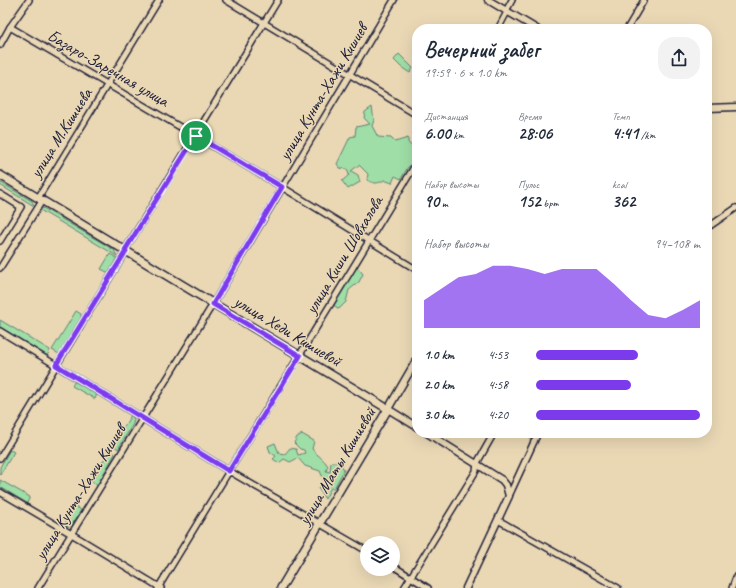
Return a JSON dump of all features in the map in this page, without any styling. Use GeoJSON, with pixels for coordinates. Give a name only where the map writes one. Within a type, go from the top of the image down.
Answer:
{"type":"FeatureCollection","features":[{"type":"Feature","properties":{"kind":"main road","name":"улица Хеди Кишиевой"},"geometry":{"type":"LineString","coordinates":[[0,176],[126,250],[388,409]]}},
{"type":"Feature","properties":{"kind":"main road","name":"улица Маты Кишиевой"},"geometry":{"type":"LineString","coordinates":[[281,588],[388,409]]}},
{"type":"Feature","properties":{"kind":"street"},"geometry":{"type":"LineString","coordinates":[[0,45],[10,27],[29,0]]}},
{"type":"Feature","properties":{"kind":"street","name":"улица М.Кишиева"},"geometry":{"type":"LineString","coordinates":[[0,268],[159,0]]}},
{"type":"Feature","properties":{"kind":"street"},"geometry":{"type":"LineString","coordinates":[[226,0],[412,112]]}},
{"type":"Feature","properties":{"kind":"street"},"geometry":{"type":"LineString","coordinates":[[0,458],[278,0]]}},
{"type":"Feature","properties":{"kind":"street","name":"улица Кунта-Хажи Кишиев"},"geometry":{"type":"LineString","coordinates":[[38,588],[213,304],[394,0]]}},
{"type":"Feature","properties":{"kind":"street"},"geometry":{"type":"LineString","coordinates":[[488,0],[529,24]]}},
{"type":"Feature","properties":{"kind":"street"},"geometry":{"type":"LineString","coordinates":[[500,24],[512,0]]}},
{"type":"Feature","properties":{"kind":"street"},"geometry":{"type":"LineString","coordinates":[[630,24],[644,0]]}},
{"type":"Feature","properties":{"kind":"street","name":"Базаро-Заречная улица"},"geometry":{"type":"LineString","coordinates":[[10,27],[282,187],[412,267]]}},
{"type":"Feature","properties":{"kind":"street"},"geometry":{"type":"LineString","coordinates":[[712,108],[736,107]]}},
{"type":"Feature","properties":{"kind":"street","name":"улица Киши Шовхалова"},"geometry":{"type":"LineString","coordinates":[[159,588],[300,356],[368,240],[412,170]]}},
{"type":"Feature","properties":{"kind":"street"},"geometry":{"type":"LineString","coordinates":[[0,194],[21,207],[0,241]]}},
{"type":"Feature","properties":{"kind":"street"},"geometry":{"type":"LineString","coordinates":[[712,225],[736,208]]}},
{"type":"Feature","properties":{"kind":"street"},"geometry":{"type":"LineString","coordinates":[[0,331],[229,471],[360,547]]}},
{"type":"Feature","properties":{"kind":"street","name":"улица Маты Кишиевой"},"geometry":{"type":"LineString","coordinates":[[388,409],[412,368]]}},
{"type":"Feature","properties":{"kind":"street","name":"улица Хеди Кишиевой"},"geometry":{"type":"LineString","coordinates":[[388,409],[412,424]]}},
{"type":"Feature","properties":{"kind":"street"},"geometry":{"type":"LineString","coordinates":[[435,438],[502,480],[506,485],[508,496]]}},
{"type":"Feature","properties":{"kind":"street"},"geometry":{"type":"LineString","coordinates":[[404,588],[476,472],[476,463],[491,438]]}},
{"type":"Feature","properties":{"kind":"street"},"geometry":{"type":"LineString","coordinates":[[466,588],[536,438]]}},
{"type":"Feature","properties":{"kind":"street"},"geometry":{"type":"LineString","coordinates":[[0,492],[71,533],[159,588]]}},
{"type":"Feature","properties":{"kind":"street"},"geometry":{"type":"LineString","coordinates":[[498,520],[618,588]]}},
{"type":"Feature","properties":{"kind":"street"},"geometry":{"type":"LineString","coordinates":[[400,570],[428,588]]}},
{"type":"Feature","properties":{"kind":"street"},"geometry":{"type":"LineString","coordinates":[[732,588],[736,577]]}},
{"type":"Feature","properties":{"kind":"green space"},"geometry":{"type":"Polygon","coordinates":[[[399,54],[412,67],[410,73],[401,67],[394,60],[399,54]]]}},
{"type":"Feature","properties":{"kind":"green space"},"geometry":{"type":"Polygon","coordinates":[[[372,107],[374,120],[372,126],[378,137],[391,138],[395,142],[408,138],[408,142],[412,145],[412,165],[408,167],[401,179],[395,176],[392,183],[384,180],[376,183],[367,180],[368,174],[359,165],[351,171],[358,175],[360,182],[348,189],[342,181],[349,175],[347,169],[340,168],[337,164],[350,137],[355,136],[356,127],[370,124],[364,118],[365,112],[372,107]]]}},
{"type":"Feature","properties":{"kind":"green space"},"geometry":{"type":"Polygon","coordinates":[[[0,182],[32,201],[34,206],[0,185],[0,182]]]}},
{"type":"Feature","properties":{"kind":"green space"},"geometry":{"type":"Polygon","coordinates":[[[42,208],[114,250],[117,256],[40,210],[42,208]]]}},
{"type":"Feature","properties":{"kind":"green space"},"geometry":{"type":"Polygon","coordinates":[[[110,254],[117,258],[110,271],[107,272],[101,269],[110,254]]]}},
{"type":"Feature","properties":{"kind":"green space"},"geometry":{"type":"Polygon","coordinates":[[[354,267],[359,269],[363,274],[359,282],[349,290],[346,302],[339,309],[332,304],[354,267]]]}},
{"type":"Feature","properties":{"kind":"green space"},"geometry":{"type":"Polygon","coordinates":[[[76,311],[81,314],[81,318],[59,354],[52,350],[76,311]]]}},
{"type":"Feature","properties":{"kind":"green space"},"geometry":{"type":"Polygon","coordinates":[[[0,320],[50,350],[47,356],[0,327],[0,320]]]}},
{"type":"Feature","properties":{"kind":"green space"},"geometry":{"type":"Polygon","coordinates":[[[74,382],[97,394],[95,399],[72,386],[74,382]]]}},
{"type":"Feature","properties":{"kind":"green space"},"geometry":{"type":"Polygon","coordinates":[[[131,415],[134,419],[133,424],[118,449],[113,445],[131,415]]]}},
{"type":"Feature","properties":{"kind":"green space"},"geometry":{"type":"Polygon","coordinates":[[[302,434],[314,441],[312,449],[325,461],[328,466],[326,471],[330,472],[331,462],[340,462],[344,470],[334,488],[331,488],[325,499],[318,488],[326,485],[320,471],[305,466],[298,458],[290,462],[284,459],[279,463],[273,459],[276,456],[270,452],[268,446],[275,443],[279,453],[285,454],[290,448],[296,449],[298,455],[305,453],[304,450],[300,449],[294,443],[297,437],[302,434]]]}},
{"type":"Feature","properties":{"kind":"green space"},"geometry":{"type":"Polygon","coordinates":[[[10,450],[14,452],[0,475],[0,467],[10,450]]]}},
{"type":"Feature","properties":{"kind":"green space"},"geometry":{"type":"Polygon","coordinates":[[[110,450],[115,454],[97,485],[91,481],[110,450]]]}},
{"type":"Feature","properties":{"kind":"green space"},"geometry":{"type":"Polygon","coordinates":[[[0,480],[30,497],[27,503],[0,487],[0,480]]]}},
{"type":"Feature","properties":{"kind":"green space"},"geometry":{"type":"Polygon","coordinates":[[[75,506],[81,510],[72,525],[67,527],[64,525],[75,506]]]}},
{"type":"Feature","properties":{"kind":"route"},"geometry":{"type":"LineString","coordinates":[[196,136],[282,187],[213,304],[300,356],[229,471],[56,365],[196,136]]}}]}
